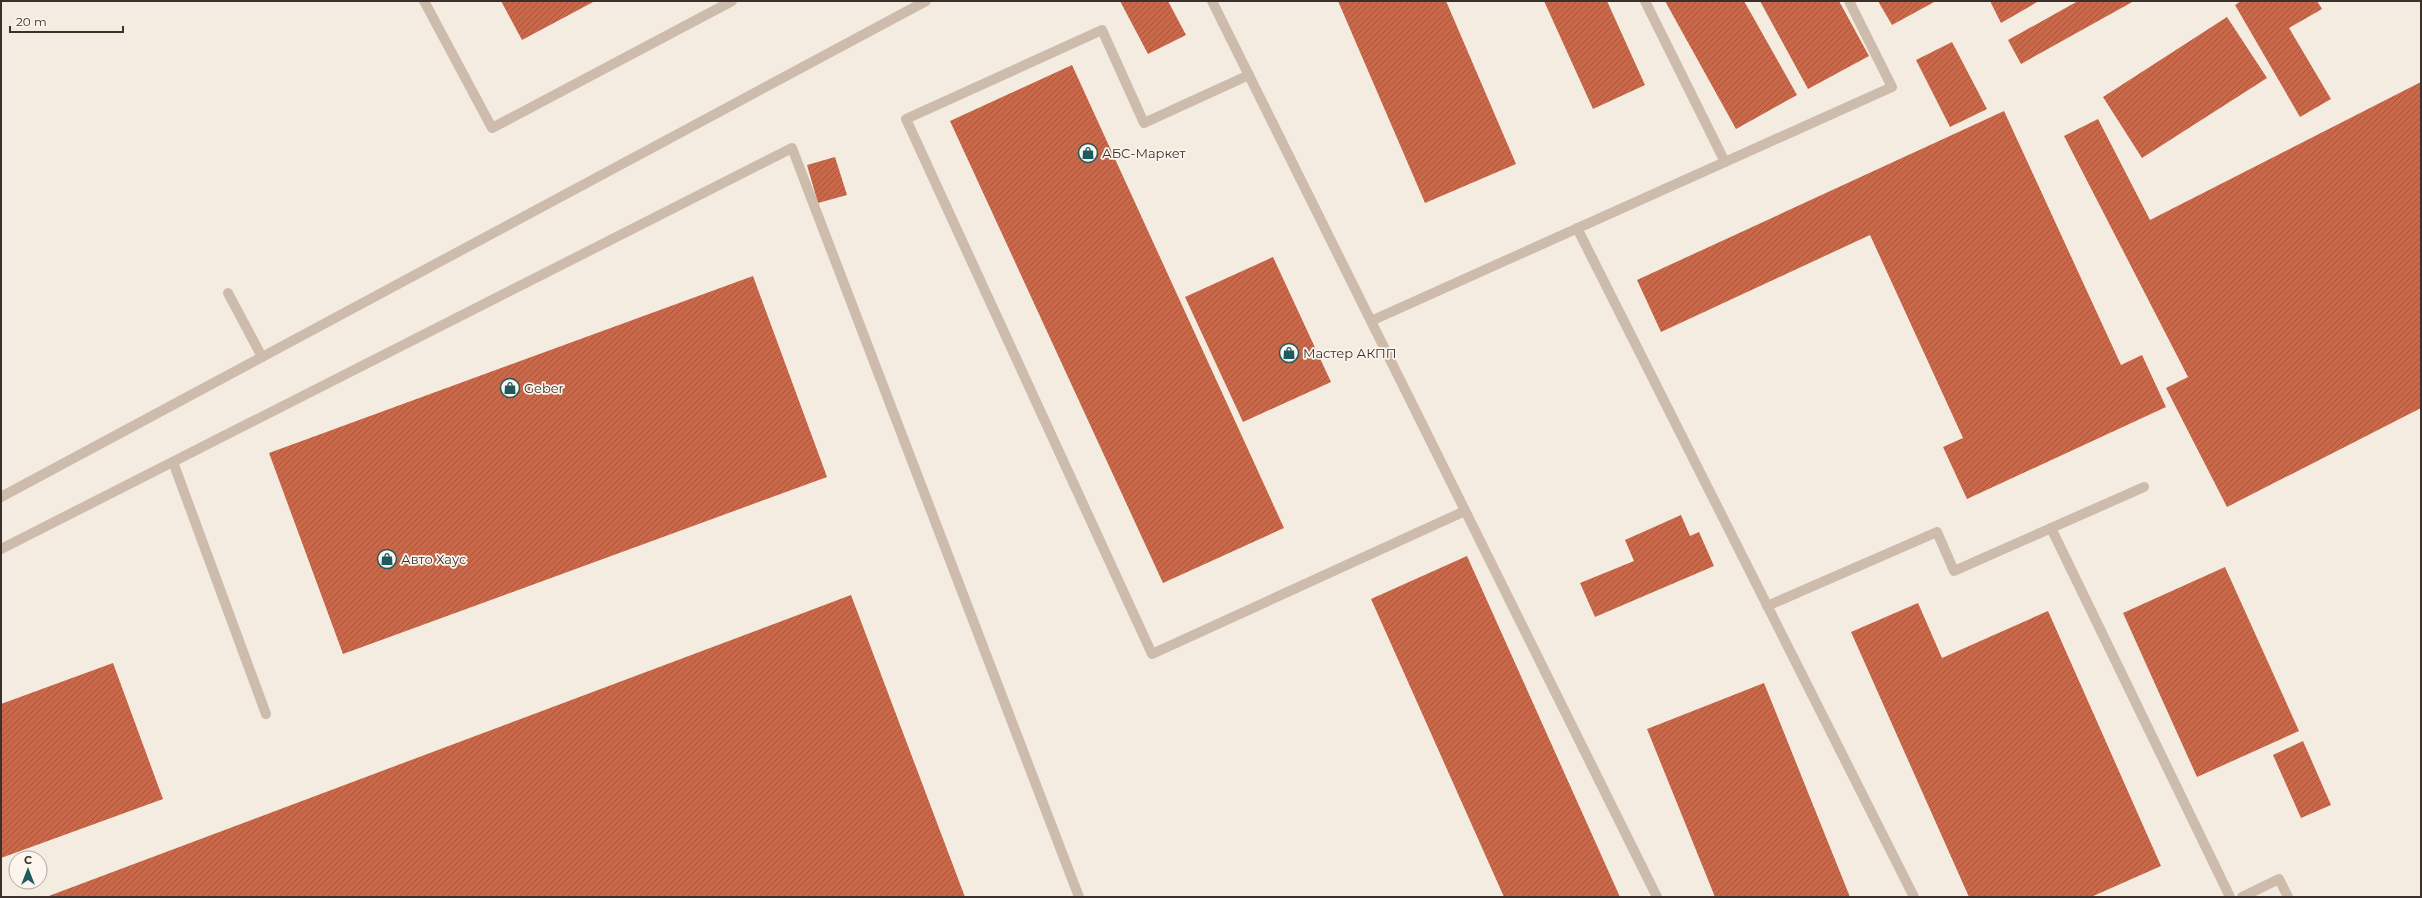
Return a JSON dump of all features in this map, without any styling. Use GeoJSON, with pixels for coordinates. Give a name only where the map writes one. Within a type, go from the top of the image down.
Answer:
{"type":"FeatureCollection","features":[{"type":"Feature","properties":{"kind":"lane"},"geometry":{"type":"LineString","coordinates":[[424,1],[492,128],[732,1]]}},
{"type":"Feature","properties":{"kind":"lane"},"geometry":{"type":"LineString","coordinates":[[1,497],[926,1]]}},
{"type":"Feature","properties":{"kind":"lane"},"geometry":{"type":"LineString","coordinates":[[1212,1],[1657,897]]}},
{"type":"Feature","properties":{"kind":"lane"},"geometry":{"type":"LineString","coordinates":[[1645,1],[1725,162]]}},
{"type":"Feature","properties":{"kind":"lane"},"geometry":{"type":"LineString","coordinates":[[1371,321],[1892,87],[1849,1]]}},
{"type":"Feature","properties":{"kind":"lane"},"geometry":{"type":"LineString","coordinates":[[1249,75],[1144,123],[1102,30],[906,119],[1152,654],[1465,511]]}},
{"type":"Feature","properties":{"kind":"lane"},"geometry":{"type":"LineString","coordinates":[[1,550],[792,148],[1079,897]]}},
{"type":"Feature","properties":{"kind":"lane"},"geometry":{"type":"LineString","coordinates":[[1577,228],[1914,897]]}},
{"type":"Feature","properties":{"kind":"lane"},"geometry":{"type":"LineString","coordinates":[[228,293],[262,357]]}},
{"type":"Feature","properties":{"kind":"lane"},"geometry":{"type":"LineString","coordinates":[[173,462],[266,714]]}},
{"type":"Feature","properties":{"kind":"lane"},"geometry":{"type":"LineString","coordinates":[[1768,606],[1937,532],[1954,571],[2144,487]]}},
{"type":"Feature","properties":{"kind":"lane"},"geometry":{"type":"LineString","coordinates":[[2051,528],[2230,897]]}},
{"type":"Feature","properties":{"kind":"lane"},"geometry":{"type":"LineString","coordinates":[[2242,897],[2279,879],[2288,897]]}},
{"type":"Feature","properties":{"kind":"building"},"geometry":{"type":"Polygon","coordinates":[[[501,1],[595,1],[522,40],[501,1]]]}},
{"type":"Feature","properties":{"kind":"building"},"geometry":{"type":"Polygon","coordinates":[[[1120,1],[1168,1],[1186,35],[1148,54],[1120,1]]]}},
{"type":"Feature","properties":{"kind":"building"},"geometry":{"type":"Polygon","coordinates":[[[1338,1],[1446,1],[1516,164],[1425,203],[1338,1]]]}},
{"type":"Feature","properties":{"kind":"building"},"geometry":{"type":"Polygon","coordinates":[[[1544,1],[1607,1],[1645,85],[1593,109],[1544,1]]]}},
{"type":"Feature","properties":{"kind":"building"},"geometry":{"type":"Polygon","coordinates":[[[1665,1],[1744,1],[1797,95],[1736,129],[1665,1]]]}},
{"type":"Feature","properties":{"kind":"building"},"geometry":{"type":"Polygon","coordinates":[[[1760,1],[1839,1],[1869,56],[1808,89],[1760,1]]]}},
{"type":"Feature","properties":{"kind":"building"},"geometry":{"type":"Polygon","coordinates":[[[1878,1],[1936,1],[1892,25],[1878,1]]]}},
{"type":"Feature","properties":{"kind":"building"},"geometry":{"type":"Polygon","coordinates":[[[1990,1],[2039,1],[2001,23],[1990,1]]]}},
{"type":"Feature","properties":{"kind":"building"},"geometry":{"type":"Polygon","coordinates":[[[2078,1],[2134,1],[2021,64],[2008,40],[2078,1]]]}},
{"type":"Feature","properties":{"kind":"building"},"geometry":{"type":"Polygon","coordinates":[[[2241,1],[2317,1],[2322,9],[2289,28],[2331,99],[2300,117],[2235,5],[2241,1]]]}},
{"type":"Feature","properties":{"kind":"building"},"geometry":{"type":"Polygon","coordinates":[[[2227,17],[2267,78],[2142,158],[2103,97],[2227,17]]]}},
{"type":"Feature","properties":{"kind":"building"},"geometry":{"type":"Polygon","coordinates":[[[1952,42],[1987,109],[1950,127],[1916,60],[1952,42]]]}},
{"type":"Feature","properties":{"kind":"building"},"geometry":{"type":"Polygon","coordinates":[[[1072,65],[1284,528],[1163,583],[950,121],[1072,65]]]}},
{"type":"Feature","properties":{"kind":"building"},"geometry":{"type":"Polygon","coordinates":[[[2421,82],[2421,408],[2227,507],[2166,388],[2188,377],[2064,136],[2098,119],[2150,220],[2421,82]]]}},
{"type":"Feature","properties":{"kind":"building"},"geometry":{"type":"Polygon","coordinates":[[[2004,111],[2121,365],[2142,355],[2166,407],[1967,499],[1943,447],[1963,438],[1870,235],[1661,332],[1637,280],[2004,111]]]}},
{"type":"Feature","properties":{"kind":"building"},"geometry":{"type":"Polygon","coordinates":[[[835,157],[847,195],[818,203],[807,165],[835,157]]]}},
{"type":"Feature","properties":{"kind":"building"},"geometry":{"type":"Polygon","coordinates":[[[1273,257],[1331,382],[1243,422],[1185,297],[1273,257]]]}},
{"type":"Feature","properties":{"kind":"building"},"geometry":{"type":"Polygon","coordinates":[[[753,276],[827,477],[343,654],[269,453],[753,276]]]}},
{"type":"Feature","properties":{"kind":"building"},"geometry":{"type":"Polygon","coordinates":[[[1681,515],[1690,536],[1699,532],[1714,566],[1595,617],[1580,583],[1634,561],[1625,540],[1681,515]]]}},
{"type":"Feature","properties":{"kind":"building"},"geometry":{"type":"Polygon","coordinates":[[[1467,556],[1620,897],[1504,897],[1371,599],[1467,556]]]}},
{"type":"Feature","properties":{"kind":"building"},"geometry":{"type":"Polygon","coordinates":[[[2225,567],[2299,731],[2197,777],[2123,613],[2225,567]]]}},
{"type":"Feature","properties":{"kind":"building"},"geometry":{"type":"Polygon","coordinates":[[[851,595],[965,897],[46,897],[851,595]]]}},
{"type":"Feature","properties":{"kind":"building"},"geometry":{"type":"Polygon","coordinates":[[[1918,603],[1942,658],[2048,611],[2161,866],[2091,897],[1969,897],[1851,632],[1918,603]]]}},
{"type":"Feature","properties":{"kind":"building"},"geometry":{"type":"Polygon","coordinates":[[[113,663],[163,799],[23,850],[8,850],[8,855],[1,858],[1,704],[113,663]]]}},
{"type":"Feature","properties":{"kind":"building"},"geometry":{"type":"Polygon","coordinates":[[[1764,683],[1850,897],[1715,897],[1647,729],[1764,683]]]}},
{"type":"Feature","properties":{"kind":"building"},"geometry":{"type":"Polygon","coordinates":[[[2303,741],[2331,805],[2301,818],[2273,755],[2303,741]]]}},
{"type":"Feature","properties":{"kind":"place","name":"АБС-Маркет"},"geometry":{"type":"Point","coordinates":[1088,153]}},
{"type":"Feature","properties":{"kind":"place","name":"Мастер АКПП"},"geometry":{"type":"Point","coordinates":[1289,353]}},
{"type":"Feature","properties":{"kind":"place","name":"Geber"},"geometry":{"type":"Point","coordinates":[510,388]}},
{"type":"Feature","properties":{"kind":"place","name":"Авто Хаус"},"geometry":{"type":"Point","coordinates":[387,559]}}]}
